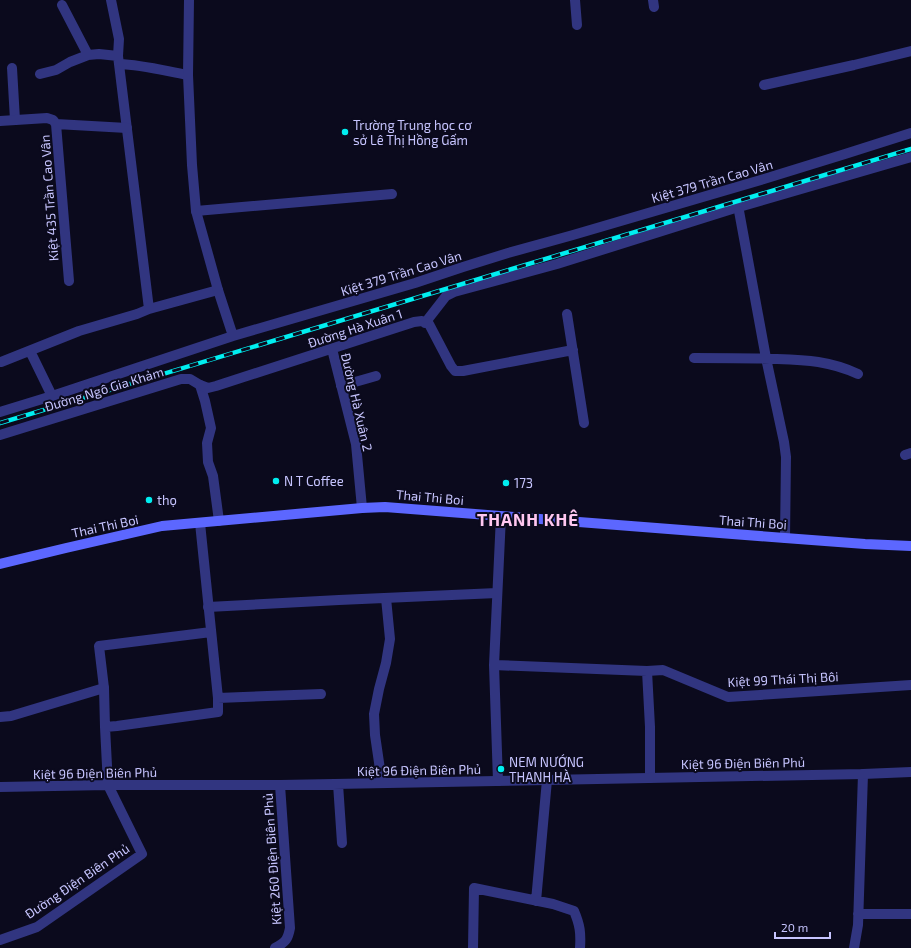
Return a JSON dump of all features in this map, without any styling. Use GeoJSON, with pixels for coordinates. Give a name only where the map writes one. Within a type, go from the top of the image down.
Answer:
{"type":"FeatureCollection","features":[{"type":"Feature","properties":{"kind":"street"},"geometry":{"type":"LineString","coordinates":[[111,0],[119,39],[119,60],[148,309]]}},
{"type":"Feature","properties":{"kind":"street"},"geometry":{"type":"LineString","coordinates":[[189,0],[188,75],[192,165],[196,211],[232,336]]}},
{"type":"Feature","properties":{"kind":"street"},"geometry":{"type":"LineString","coordinates":[[575,0],[576,25]]}},
{"type":"Feature","properties":{"kind":"street"},"geometry":{"type":"LineString","coordinates":[[62,5],[88,54]]}},
{"type":"Feature","properties":{"kind":"street"},"geometry":{"type":"LineString","coordinates":[[764,85],[911,51]]}},
{"type":"Feature","properties":{"kind":"street"},"geometry":{"type":"LineString","coordinates":[[40,74],[56,70],[88,54],[99,54],[135,65],[168,70],[188,75]]}},
{"type":"Feature","properties":{"kind":"street"},"geometry":{"type":"LineString","coordinates":[[12,68],[15,120]]}},
{"type":"Feature","properties":{"kind":"street","name":"Kiệt 435 Trần Cao Vân"},"geometry":{"type":"LineString","coordinates":[[0,121],[47,118],[53,120],[56,124],[69,281]]}},
{"type":"Feature","properties":{"kind":"street"},"geometry":{"type":"LineString","coordinates":[[56,124],[127,128]]}},
{"type":"Feature","properties":{"kind":"street","name":"Kiệt 379 Trần Cao Vân"},"geometry":{"type":"LineString","coordinates":[[0,412],[232,336],[414,283],[463,266],[771,177],[908,134]]}},
{"type":"Feature","properties":{"kind":"street"},"geometry":{"type":"LineString","coordinates":[[573,350],[463,371],[456,371],[451,366],[429,324],[425,323],[446,296],[454,292],[557,264],[732,209],[911,156]]}},
{"type":"Feature","properties":{"kind":"street"},"geometry":{"type":"LineString","coordinates":[[196,211],[392,194]]}},
{"type":"Feature","properties":{"kind":"street"},"geometry":{"type":"LineString","coordinates":[[739,211],[766,358],[784,442],[786,464],[785,538]]}},
{"type":"Feature","properties":{"kind":"street"},"geometry":{"type":"LineString","coordinates":[[1,362],[79,331],[137,314],[148,309],[218,290]]}},
{"type":"Feature","properties":{"kind":"street"},"geometry":{"type":"LineString","coordinates":[[567,314],[584,423]]}},
{"type":"Feature","properties":{"kind":"street","name":"Đường Hà Xuân 1"},"geometry":{"type":"LineString","coordinates":[[216,386],[414,322],[422,321],[425,323]]}},
{"type":"Feature","properties":{"kind":"street","name":"Đường Hà Xuân 2"},"geometry":{"type":"LineString","coordinates":[[332,349],[356,444],[362,508]]}},
{"type":"Feature","properties":{"kind":"street"},"geometry":{"type":"LineString","coordinates":[[30,351],[52,396]]}},
{"type":"Feature","properties":{"kind":"street"},"geometry":{"type":"LineString","coordinates":[[694,358],[766,358],[807,360],[846,368],[858,374]]}},
{"type":"Feature","properties":{"kind":"street"},"geometry":{"type":"LineString","coordinates":[[341,386],[376,376]]}},
{"type":"Feature","properties":{"kind":"street","name":"Đường Ngô Gia Khảm"},"geometry":{"type":"LineString","coordinates":[[0,435],[181,379],[190,379],[208,388],[216,386]]}},
{"type":"Feature","properties":{"kind":"street"},"geometry":{"type":"LineString","coordinates":[[200,385],[211,428],[206,443],[208,462],[213,476],[219,522]]}},
{"type":"Feature","properties":{"kind":"street","name":"Thai Thi Boi"},"geometry":{"type":"LineString","coordinates":[[0,562],[162,526],[385,507],[864,544],[911,546]]}},
{"type":"Feature","properties":{"kind":"street"},"geometry":{"type":"LineString","coordinates":[[498,781],[494,665],[501,516]]}},
{"type":"Feature","properties":{"kind":"street"},"geometry":{"type":"LineString","coordinates":[[105,727],[218,712],[218,698],[200,523]]}},
{"type":"Feature","properties":{"kind":"street"},"geometry":{"type":"LineString","coordinates":[[208,607],[497,593]]}},
{"type":"Feature","properties":{"kind":"street"},"geometry":{"type":"LineString","coordinates":[[382,783],[375,735],[374,714],[378,689],[386,663],[390,639],[386,598]]}},
{"type":"Feature","properties":{"kind":"street"},"geometry":{"type":"LineString","coordinates":[[108,785],[104,688],[99,646],[211,632]]}},
{"type":"Feature","properties":{"kind":"street","name":"Kiệt 99 Thái Thị Bôi"},"geometry":{"type":"LineString","coordinates":[[494,665],[647,671],[663,670],[728,697],[911,685]]}},
{"type":"Feature","properties":{"kind":"street"},"geometry":{"type":"LineString","coordinates":[[647,671],[650,727],[650,778]]}},
{"type":"Feature","properties":{"kind":"street"},"geometry":{"type":"LineString","coordinates":[[0,717],[11,716],[104,688]]}},
{"type":"Feature","properties":{"kind":"street"},"geometry":{"type":"LineString","coordinates":[[218,698],[322,694]]}},
{"type":"Feature","properties":{"kind":"street","name":"Kiệt 96 Điện Biên Phủ"},"geometry":{"type":"LineString","coordinates":[[0,787],[108,785],[280,785],[911,772]]}},
{"type":"Feature","properties":{"kind":"street"},"geometry":{"type":"LineString","coordinates":[[854,948],[858,924],[863,774]]}},
{"type":"Feature","properties":{"kind":"street"},"geometry":{"type":"LineString","coordinates":[[536,901],[547,780]]}},
{"type":"Feature","properties":{"kind":"street"},"geometry":{"type":"LineString","coordinates":[[338,784],[342,843]]}},
{"type":"Feature","properties":{"kind":"street","name":"Đường Điện Biên Phủ"},"geometry":{"type":"LineString","coordinates":[[0,940],[36,927],[142,854],[108,785]]}},
{"type":"Feature","properties":{"kind":"street","name":"Kiệt 260 Điện Biên Phủ"},"geometry":{"type":"LineString","coordinates":[[275,948],[288,938],[290,928],[280,785]]}},
{"type":"Feature","properties":{"kind":"street"},"geometry":{"type":"LineString","coordinates":[[473,948],[474,888],[553,904],[574,911],[579,922],[581,932],[580,948]]}},
{"type":"Feature","properties":{"kind":"street"},"geometry":{"type":"LineString","coordinates":[[858,914],[911,914]]}},
{"type":"Feature","properties":{"kind":"railway"},"geometry":{"type":"LineString","coordinates":[[0,423],[911,149]]}},
{"type":"Feature","properties":{"kind":"place","name":"Trường Trung học cơ sở Lê Thị Hồng Gấm"},"geometry":{"type":"Point","coordinates":[345,132]}},
{"type":"Feature","properties":{"kind":"place","name":"N T Coffee"},"geometry":{"type":"Point","coordinates":[276,481]}},
{"type":"Feature","properties":{"kind":"place","name":"173"},"geometry":{"type":"Point","coordinates":[506,483]}},
{"type":"Feature","properties":{"kind":"place","name":"thọ"},"geometry":{"type":"Point","coordinates":[149,500]}},
{"type":"Feature","properties":{"kind":"place","name":"NEM NƯỚNG THANH HÀ"},"geometry":{"type":"Point","coordinates":[501,769]}},
{"type":"Feature","properties":{"kind":"district","name":"THANH KHÊ"},"geometry":{"type":"Point","coordinates":[528,519]}}]}
